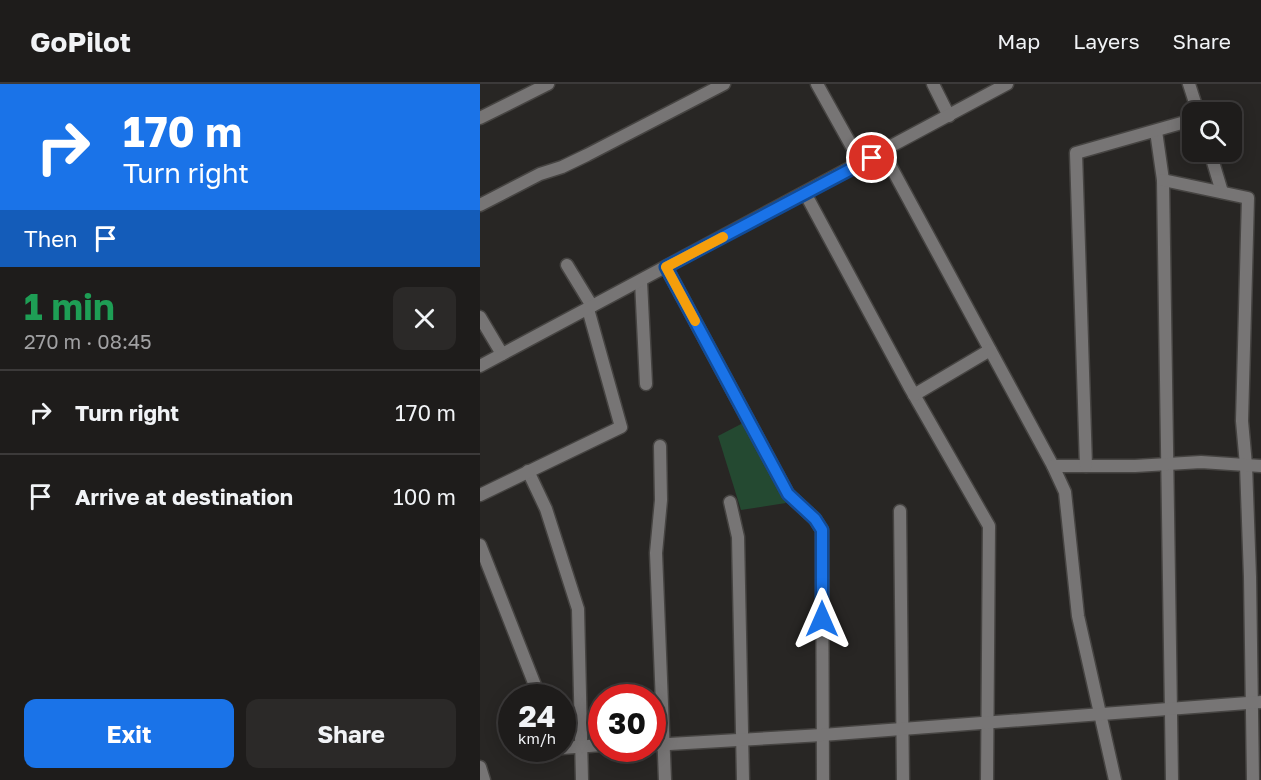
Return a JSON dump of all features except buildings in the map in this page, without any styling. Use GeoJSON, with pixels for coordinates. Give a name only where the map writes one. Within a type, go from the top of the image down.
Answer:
{"type":"FeatureCollection","features":[{"type":"Feature","properties":{"kind":"street"},"geometry":{"type":"LineString","coordinates":[[480,118],[548,84]]}},
{"type":"Feature","properties":{"kind":"street"},"geometry":{"type":"LineString","coordinates":[[480,205],[540,174],[587,155],[724,84]]}},
{"type":"Feature","properties":{"kind":"street"},"geometry":{"type":"LineString","coordinates":[[817,84],[861,163]]}},
{"type":"Feature","properties":{"kind":"street"},"geometry":{"type":"LineString","coordinates":[[933,84],[949,116]]}},
{"type":"Feature","properties":{"kind":"street"},"geometry":{"type":"LineString","coordinates":[[480,366],[1007,84]]}},
{"type":"Feature","properties":{"kind":"street"},"geometry":{"type":"LineString","coordinates":[[1189,84],[1195,102]]}},
{"type":"Feature","properties":{"kind":"street"},"geometry":{"type":"LineString","coordinates":[[1086,466],[1076,153],[1182,123]]}},
{"type":"Feature","properties":{"kind":"street"},"geometry":{"type":"LineString","coordinates":[[1156,131],[1163,180],[1172,780]]}},
{"type":"Feature","properties":{"kind":"street"},"geometry":{"type":"LineString","coordinates":[[882,152],[1065,492],[1078,616],[1115,780]]}},
{"type":"Feature","properties":{"kind":"street"},"geometry":{"type":"LineString","coordinates":[[1213,162],[1222,192]]}},
{"type":"Feature","properties":{"kind":"street"},"geometry":{"type":"LineString","coordinates":[[1163,180],[1248,198],[1242,421],[1246,465],[1256,702],[1253,780]]}},
{"type":"Feature","properties":{"kind":"street"},"geometry":{"type":"LineString","coordinates":[[805,193],[914,394],[989,526],[987,780]]}},
{"type":"Feature","properties":{"kind":"street"},"geometry":{"type":"LineString","coordinates":[[480,495],[621,427],[590,308],[567,264]]}},
{"type":"Feature","properties":{"kind":"street"},"geometry":{"type":"LineString","coordinates":[[666,267],[788,494],[815,519],[822,530],[823,780]]}},
{"type":"Feature","properties":{"kind":"street"},"geometry":{"type":"LineString","coordinates":[[641,281],[646,384]]}},
{"type":"Feature","properties":{"kind":"street"},"geometry":{"type":"LineString","coordinates":[[480,317],[502,354]]}},
{"type":"Feature","properties":{"kind":"street"},"geometry":{"type":"LineString","coordinates":[[914,394],[990,350]]}},
{"type":"Feature","properties":{"kind":"street"},"geometry":{"type":"LineString","coordinates":[[657,684],[656,553],[662,500],[660,446]]}},
{"type":"Feature","properties":{"kind":"street"},"geometry":{"type":"LineString","coordinates":[[1053,466],[1202,462],[1261,466]]}},
{"type":"Feature","properties":{"kind":"street"},"geometry":{"type":"LineString","coordinates":[[528,471],[546,509],[578,609],[582,780]]}},
{"type":"Feature","properties":{"kind":"street"},"geometry":{"type":"LineString","coordinates":[[730,502],[738,537],[743,780]]}},
{"type":"Feature","properties":{"kind":"street"},"geometry":{"type":"LineString","coordinates":[[900,511],[903,780]]}},
{"type":"Feature","properties":{"kind":"street"},"geometry":{"type":"LineString","coordinates":[[480,545],[535,684]]}},
{"type":"Feature","properties":{"kind":"street"},"geometry":{"type":"LineString","coordinates":[[666,744],[1256,702]]}},
{"type":"Feature","properties":{"kind":"street"},"geometry":{"type":"LineString","coordinates":[[576,746],[588,745]]}},
{"type":"Feature","properties":{"kind":"street"},"geometry":{"type":"LineString","coordinates":[[661,762],[664,780]]}},
{"type":"Feature","properties":{"kind":"street"},"geometry":{"type":"LineString","coordinates":[[480,767],[484,780]]}},
{"type":"Feature","properties":{"kind":"green space"},"geometry":{"type":"Polygon","coordinates":[[[743,423],[786,503],[741,510],[718,436],[743,423]]]}},
{"type":"Feature","properties":{"kind":"slow traffic"},"geometry":{"type":"LineString","coordinates":[[695,321],[666,267],[723,237]]}},
{"type":"Feature","properties":{"kind":"route"},"geometry":{"type":"LineString","coordinates":[[822,619],[822,530],[815,519],[788,494],[666,267],[872,158]]}}]}
